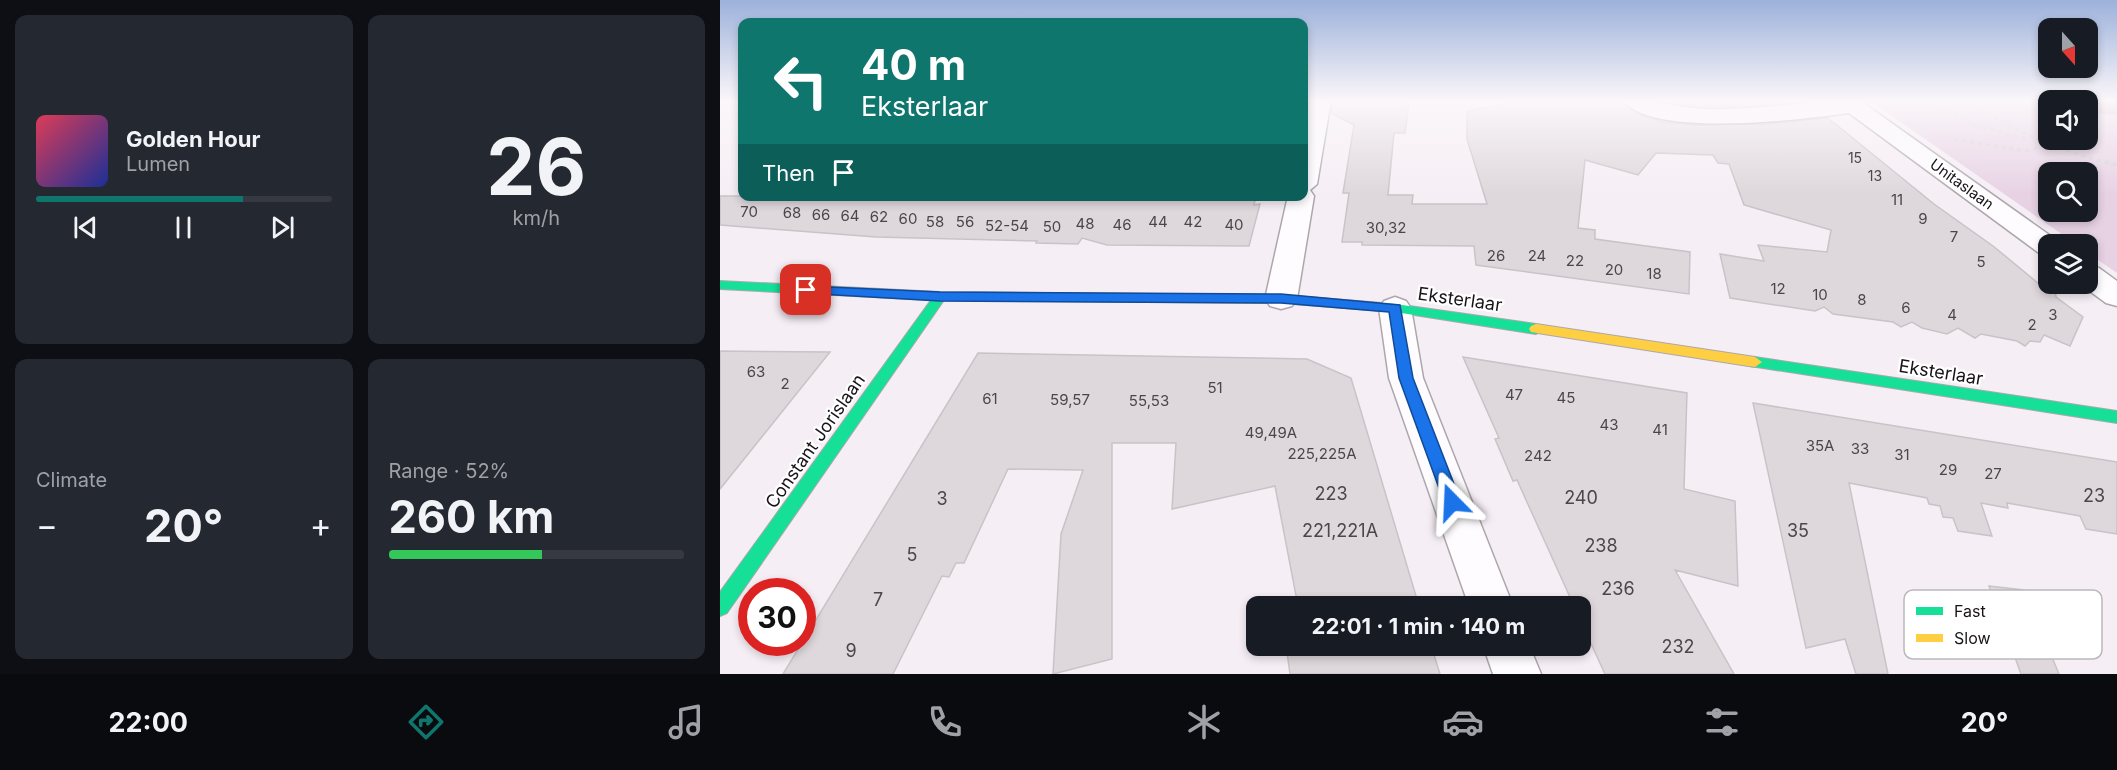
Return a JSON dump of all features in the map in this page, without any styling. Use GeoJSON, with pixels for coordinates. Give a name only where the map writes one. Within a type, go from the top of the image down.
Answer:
{"type":"FeatureCollection","features":[{"type":"Feature","properties":{"kind":"street"},"geometry":{"type":"LineString","coordinates":[[1308,163],[1314,131]]}},
{"type":"Feature","properties":{"kind":"street","name":"Unitaslaan"},"geometry":{"type":"LineString","coordinates":[[1889,131],[2038,239]]}},
{"type":"Feature","properties":{"kind":"street"},"geometry":{"type":"LineString","coordinates":[[1281,298],[1300,201]]}},
{"type":"Feature","properties":{"kind":"street"},"geometry":{"type":"LineString","coordinates":[[2098,282],[2117,296]]}},
{"type":"Feature","properties":{"kind":"street","name":"Eksterlaar"},"geometry":{"type":"LineString","coordinates":[[720,285],[940,297],[1281,298],[1395,308],[2117,417]]}},
{"type":"Feature","properties":{"kind":"street","name":"Constant Jorislaan"},"geometry":{"type":"LineString","coordinates":[[720,607],[940,297]]}},
{"type":"Feature","properties":{"kind":"street"},"geometry":{"type":"LineString","coordinates":[[1395,308],[1406,378],[1487,596]]}},
{"type":"Feature","properties":{"kind":"street"},"geometry":{"type":"LineString","coordinates":[[1510,656],[1517,674]]}},
{"type":"Feature","properties":{"kind":"path"},"geometry":{"type":"LineString","coordinates":[[1988,131],[2030,140]]}},
{"type":"Feature","properties":{"kind":"path"},"geometry":{"type":"LineString","coordinates":[[2016,131],[2038,144]]}},
{"type":"Feature","properties":{"kind":"path"},"geometry":{"type":"LineString","coordinates":[[1950,139],[2025,151],[2038,149]]}},
{"type":"Feature","properties":{"kind":"path"},"geometry":{"type":"LineString","coordinates":[[2058,150],[2117,165]]}},
{"type":"Feature","properties":{"kind":"shaded area"},"geometry":{"type":"Polygon","coordinates":[[[1914,131],[2038,131],[2038,150],[2098,150],[2098,131],[2117,131],[2117,273],[2098,260],[2098,234],[2062,234],[2044,222],[2098,222],[2098,162],[2038,162],[2038,218],[1914,131]]]}},
{"type":"Feature","properties":{"kind":"building"},"geometry":{"type":"Polygon","coordinates":[[[1353,131],[1405,131],[1394,133],[1388,195],[1413,195],[1412,204],[1487,204],[1467,139],[1467,131],[1845,131],[1934,204],[1993,246],[2038,283],[2038,294],[2056,294],[2056,297],[2083,317],[2070,346],[2044,335],[2040,342],[2030,341],[2025,346],[2017,341],[1981,334],[1975,338],[1958,328],[1947,334],[1922,328],[1912,322],[1901,327],[1893,322],[1833,314],[1824,307],[1815,311],[1730,298],[1720,254],[1764,261],[1758,245],[1827,252],[1831,230],[1744,205],[1729,164],[1718,163],[1713,155],[1656,153],[1638,175],[1585,160],[1578,228],[1595,230],[1595,239],[1690,252],[1689,294],[1476,265],[1474,246],[1362,245],[1362,242],[1342,242],[1349,193],[1343,193],[1353,131]]]}},
{"type":"Feature","properties":{"kind":"building"},"geometry":{"type":"Polygon","coordinates":[[[720,196],[738,196],[738,201],[1255,201],[1254,205],[1260,204],[1249,246],[1107,245],[1082,238],[1078,244],[876,237],[720,225],[720,196]]]}},
{"type":"Feature","properties":{"kind":"building"},"geometry":{"type":"Polygon","coordinates":[[[720,351],[830,352],[720,489],[720,351]]]}},
{"type":"Feature","properties":{"kind":"building"},"geometry":{"type":"Polygon","coordinates":[[[978,353],[1307,359],[1351,378],[1416,596],[1296,596],[1275,486],[1172,509],[1176,443],[1112,443],[1112,659],[1053,674],[1061,534],[1083,470],[1008,469],[964,563],[956,563],[949,577],[942,576],[893,674],[783,674],[794,656],[816,656],[816,620],[978,353]]]}},
{"type":"Feature","properties":{"kind":"building"},"geometry":{"type":"Polygon","coordinates":[[[1463,357],[1687,393],[1684,489],[1735,501],[1738,586],[1675,570],[1734,674],[1605,674],[1591,644],[1591,596],[1569,596],[1517,480],[1513,481],[1495,439],[1499,438],[1463,357]]]}},
{"type":"Feature","properties":{"kind":"building"},"geometry":{"type":"Polygon","coordinates":[[[1753,403],[2117,462],[2117,534],[2086,529],[2080,516],[2007,503],[2008,508],[1981,503],[1992,536],[1958,531],[1953,518],[1943,517],[1940,506],[1929,504],[1927,498],[1849,483],[1888,674],[1856,674],[1845,639],[1806,648],[1753,403]]]}},
{"type":"Feature","properties":{"kind":"building"},"geometry":{"type":"Polygon","coordinates":[[[1989,586],[2024,590],[1990,590],[1989,586]]]}},
{"type":"Feature","properties":{"kind":"building"},"geometry":{"type":"Polygon","coordinates":[[[1288,656],[1434,656],[1440,674],[1290,674],[1288,656]]]}},
{"type":"Feature","properties":{"kind":"building"},"geometry":{"type":"Polygon","coordinates":[[[2016,659],[2053,659],[2059,674],[2021,674],[2016,659]]]}},
{"type":"Feature","properties":{"kind":"traffic: fast"},"geometry":{"type":"LineString","coordinates":[[720,285],[940,296],[1281,299],[1395,308],[1536,329]]}},
{"type":"Feature","properties":{"kind":"traffic: fast"},"geometry":{"type":"LineString","coordinates":[[720,607],[940,296]]}},
{"type":"Feature","properties":{"kind":"traffic: fast"},"geometry":{"type":"LineString","coordinates":[[1755,362],[2117,417]]}},
{"type":"Feature","properties":{"kind":"traffic: slow"},"geometry":{"type":"LineString","coordinates":[[1536,329],[1755,362]]}},
{"type":"Feature","properties":{"kind":"route"},"geometry":{"type":"LineString","coordinates":[[806,290],[940,297],[1281,298],[1395,308],[1406,378],[1452,502]]}}]}
